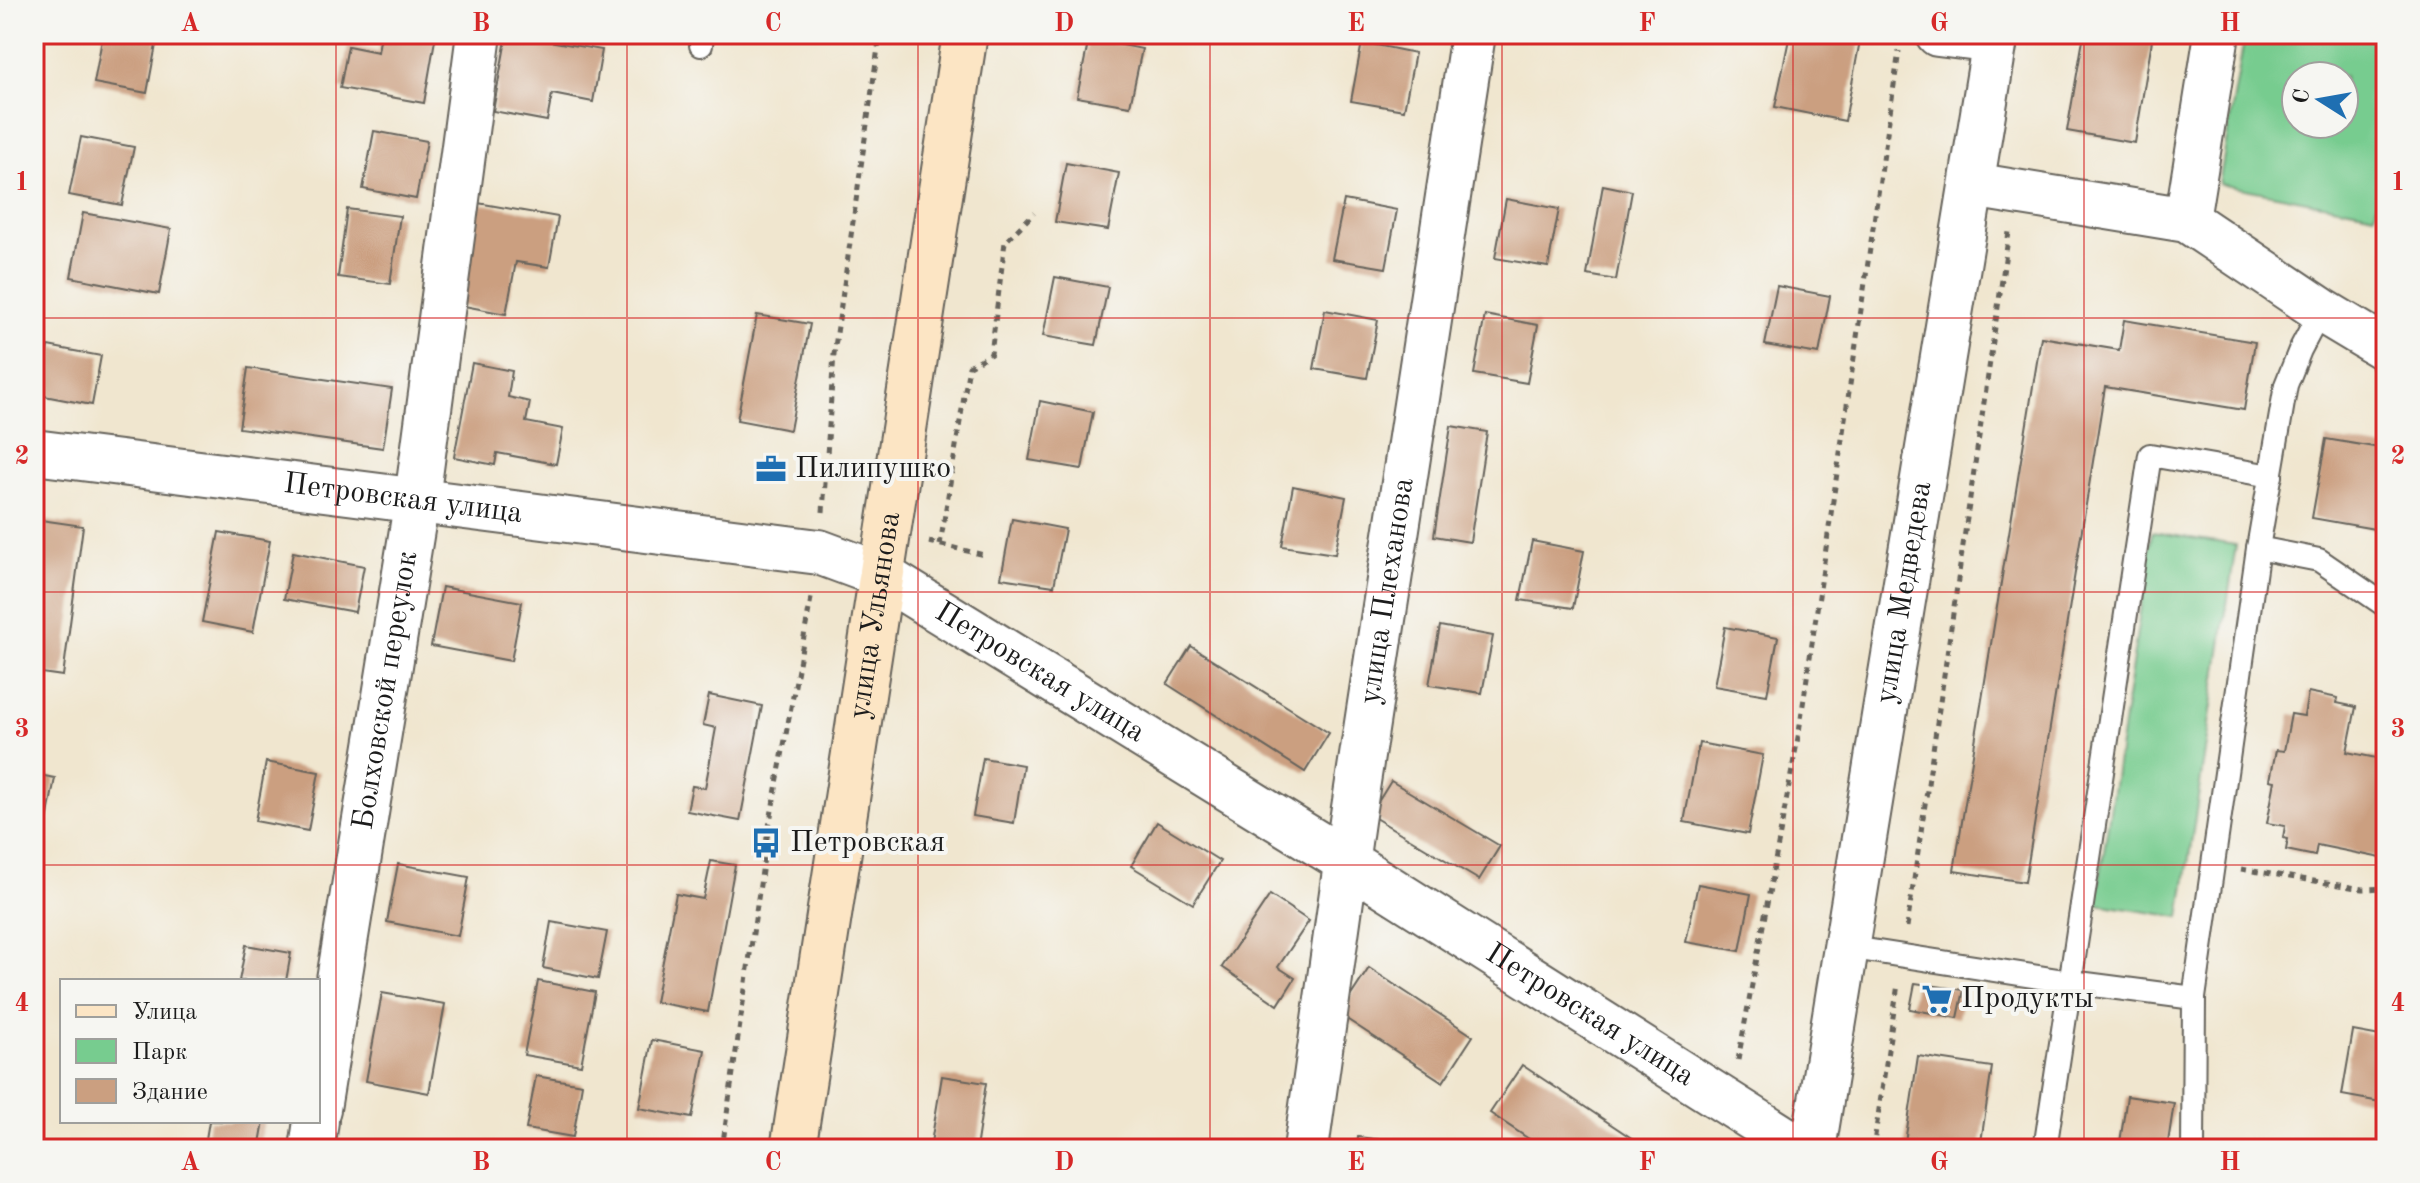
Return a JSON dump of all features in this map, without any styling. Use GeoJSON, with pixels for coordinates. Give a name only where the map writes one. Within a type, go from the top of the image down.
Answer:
{"type":"FeatureCollection","features":[{"type":"Feature","properties":{"kind":"main road","name":"улица Ульянова"},"geometry":{"type":"LineString","coordinates":[[793,1149],[965,34]]}},
{"type":"Feature","properties":{"kind":"street","name":"Болховской переулок"},"geometry":{"type":"LineString","coordinates":[[320,1097],[417,499],[479,34]]}},
{"type":"Feature","properties":{"kind":"street","name":"улица Плеханова"},"geometry":{"type":"LineString","coordinates":[[1306,1149],[1346,861],[1473,34]]}},
{"type":"Feature","properties":{"kind":"street"},"geometry":{"type":"LineString","coordinates":[[2187,220],[2217,34]]}},
{"type":"Feature","properties":{"kind":"street"},"geometry":{"type":"LineString","coordinates":[[1919,42],[1996,38]]}},
{"type":"Feature","properties":{"kind":"street","name":"улица Медведева"},"geometry":{"type":"LineString","coordinates":[[1813,1149],[1996,38]]}},
{"type":"Feature","properties":{"kind":"street"},"geometry":{"type":"LineString","coordinates":[[1972,185],[2187,220],[2321,310],[2386,349]]}},
{"type":"Feature","properties":{"kind":"street","name":"Петровская улица"},"geometry":{"type":"LineString","coordinates":[[34,452],[819,552],[881,575],[1346,861],[1801,1149]]}},
{"type":"Feature","properties":{"kind":"street"},"geometry":{"type":"LineString","coordinates":[[312,1149],[316,1123]]}},
{"type":"Feature","properties":{"kind":"lane"},"geometry":{"type":"LineString","coordinates":[[2193,1149],[2194,998],[2258,548],[2286,385],[2321,310]]}},
{"type":"Feature","properties":{"kind":"lane"},"geometry":{"type":"LineString","coordinates":[[2045,1149],[2150,455],[2271,476]]}},
{"type":"Feature","properties":{"kind":"lane"},"geometry":{"type":"LineString","coordinates":[[2258,548],[2319,560],[2386,606]]}},
{"type":"Feature","properties":{"kind":"lane"},"geometry":{"type":"LineString","coordinates":[[1846,947],[2194,998]]}},
{"type":"Feature","properties":{"kind":"path"},"geometry":{"type":"LineString","coordinates":[[1730,1103],[1799,732],[1919,42]]}},
{"type":"Feature","properties":{"kind":"path"},"geometry":{"type":"LineString","coordinates":[[1873,1149],[2015,193]]}},
{"type":"Feature","properties":{"kind":"path"},"geometry":{"type":"LineString","coordinates":[[940,545],[969,366],[991,354],[1005,242],[1034,213]]}},
{"type":"Feature","properties":{"kind":"path"},"geometry":{"type":"LineString","coordinates":[[2213,864],[2363,889],[2386,888]]}},
{"type":"Feature","properties":{"kind":"green space"},"geometry":{"type":"Polygon","coordinates":[[[2245,34],[2386,34],[2386,155],[2375,214],[2219,184],[2245,34]]]}},
{"type":"Feature","properties":{"kind":"green space"},"geometry":{"type":"Polygon","coordinates":[[[2152,532],[2236,545],[2180,917],[2096,904],[2152,532]]]}},
{"type":"Feature","properties":{"kind":"building"},"geometry":{"type":"Polygon","coordinates":[[[103,34],[158,34],[147,93],[94,83],[103,34]]]}},
{"type":"Feature","properties":{"kind":"building"},"geometry":{"type":"Polygon","coordinates":[[[381,34],[436,34],[424,103],[340,88],[348,46],[378,52],[381,34]]]}},
{"type":"Feature","properties":{"kind":"building"},"geometry":{"type":"Polygon","coordinates":[[[507,34],[602,50],[593,102],[552,94],[547,121],[493,111],[507,34]]]}},
{"type":"Feature","properties":{"kind":"building"},"geometry":{"type":"Polygon","coordinates":[[[1790,34],[1861,35],[1845,121],[1775,107],[1790,34]]]}},
{"type":"Feature","properties":{"kind":"building"},"geometry":{"type":"Polygon","coordinates":[[[2084,34],[2153,34],[2135,143],[2067,131],[2084,34]]]}},
{"type":"Feature","properties":{"kind":"building"},"geometry":{"type":"Polygon","coordinates":[[[1089,38],[1142,49],[1130,106],[1077,97],[1089,38]]]}},
{"type":"Feature","properties":{"kind":"building"},"geometry":{"type":"Polygon","coordinates":[[[1362,42],[1415,53],[1404,110],[1351,101],[1362,42]]]}},
{"type":"Feature","properties":{"kind":"building"},"geometry":{"type":"Polygon","coordinates":[[[374,131],[427,141],[416,199],[363,189],[374,131]]]}},
{"type":"Feature","properties":{"kind":"building"},"geometry":{"type":"Polygon","coordinates":[[[81,137],[134,147],[122,205],[69,195],[81,137]]]}},
{"type":"Feature","properties":{"kind":"building"},"geometry":{"type":"Polygon","coordinates":[[[1066,163],[1119,173],[1108,230],[1055,222],[1066,163]]]}},
{"type":"Feature","properties":{"kind":"building"},"geometry":{"type":"Polygon","coordinates":[[[1603,185],[1632,191],[1616,280],[1587,275],[1603,185]]]}},
{"type":"Feature","properties":{"kind":"building"},"geometry":{"type":"Polygon","coordinates":[[[1506,199],[1559,209],[1548,267],[1495,258],[1506,199]]]}},
{"type":"Feature","properties":{"kind":"building"},"geometry":{"type":"Polygon","coordinates":[[[1344,200],[1397,210],[1386,268],[1332,259],[1344,200]]]}},
{"type":"Feature","properties":{"kind":"building"},"geometry":{"type":"Polygon","coordinates":[[[478,203],[558,217],[549,267],[516,262],[506,314],[459,305],[478,203]]]}},
{"type":"Feature","properties":{"kind":"building"},"geometry":{"type":"Polygon","coordinates":[[[347,209],[400,216],[390,284],[338,277],[347,209]]]}},
{"type":"Feature","properties":{"kind":"building"},"geometry":{"type":"Polygon","coordinates":[[[83,213],[171,229],[159,294],[71,277],[83,213]]]}},
{"type":"Feature","properties":{"kind":"building"},"geometry":{"type":"Polygon","coordinates":[[[1055,277],[1108,287],[1096,345],[1043,336],[1055,277]]]}},
{"type":"Feature","properties":{"kind":"building"},"geometry":{"type":"Polygon","coordinates":[[[1777,286],[1830,296],[1819,354],[1765,345],[1777,286]]]}},
{"type":"Feature","properties":{"kind":"building"},"geometry":{"type":"Polygon","coordinates":[[[1325,310],[1378,320],[1367,378],[1314,369],[1325,310]]]}},
{"type":"Feature","properties":{"kind":"building"},"geometry":{"type":"Polygon","coordinates":[[[757,315],[810,324],[790,430],[737,420],[757,315]]]}},
{"type":"Feature","properties":{"kind":"building"},"geometry":{"type":"Polygon","coordinates":[[[1485,315],[1538,325],[1527,383],[1474,374],[1485,315]]]}},
{"type":"Feature","properties":{"kind":"building"},"geometry":{"type":"Polygon","coordinates":[[[2124,320],[2255,342],[2244,410],[2105,387],[2025,882],[1954,871],[2041,337],[2119,350],[2124,320]]]}},
{"type":"Feature","properties":{"kind":"building"},"geometry":{"type":"Polygon","coordinates":[[[48,346],[101,356],[92,405],[39,395],[48,346]]]}},
{"type":"Feature","properties":{"kind":"building"},"geometry":{"type":"Polygon","coordinates":[[[472,363],[512,371],[508,397],[530,402],[526,422],[563,429],[556,464],[497,453],[495,465],[454,457],[472,363]]]}},
{"type":"Feature","properties":{"kind":"building"},"geometry":{"type":"Polygon","coordinates":[[[248,368],[392,389],[383,448],[239,428],[248,368]]]}},
{"type":"Feature","properties":{"kind":"building"},"geometry":{"type":"Polygon","coordinates":[[[1040,401],[1093,412],[1082,469],[1029,460],[1040,401]]]}},
{"type":"Feature","properties":{"kind":"building"},"geometry":{"type":"Polygon","coordinates":[[[1451,426],[1487,432],[1470,542],[1434,536],[1451,426]]]}},
{"type":"Feature","properties":{"kind":"building"},"geometry":{"type":"Polygon","coordinates":[[[2326,439],[2386,449],[2386,531],[2312,518],[2326,439]]]}},
{"type":"Feature","properties":{"kind":"building"},"geometry":{"type":"Polygon","coordinates":[[[1293,486],[1346,497],[1335,554],[1282,546],[1293,486]]]}},
{"type":"Feature","properties":{"kind":"building"},"geometry":{"type":"Polygon","coordinates":[[[34,519],[83,526],[63,676],[34,672],[34,519]]]}},
{"type":"Feature","properties":{"kind":"building"},"geometry":{"type":"Polygon","coordinates":[[[1012,519],[1065,529],[1054,586],[1001,578],[1012,519]]]}},
{"type":"Feature","properties":{"kind":"building"},"geometry":{"type":"Polygon","coordinates":[[[219,532],[270,541],[253,632],[202,622],[219,532]]]}},
{"type":"Feature","properties":{"kind":"building"},"geometry":{"type":"Polygon","coordinates":[[[1532,541],[1584,551],[1573,608],[1520,600],[1532,541]]]}},
{"type":"Feature","properties":{"kind":"building"},"geometry":{"type":"Polygon","coordinates":[[[293,552],[364,566],[355,612],[284,599],[293,552]]]}},
{"type":"Feature","properties":{"kind":"building"},"geometry":{"type":"Polygon","coordinates":[[[442,587],[522,602],[511,661],[431,646],[442,587]]]}},
{"type":"Feature","properties":{"kind":"building"},"geometry":{"type":"Polygon","coordinates":[[[1440,626],[1493,636],[1482,693],[1429,685],[1440,626]]]}},
{"type":"Feature","properties":{"kind":"building"},"geometry":{"type":"Polygon","coordinates":[[[1725,627],[1778,637],[1767,695],[1714,686],[1725,627]]]}},
{"type":"Feature","properties":{"kind":"building"},"geometry":{"type":"Polygon","coordinates":[[[1191,646],[1329,733],[1305,772],[1167,684],[1191,646]]]}},
{"type":"Feature","properties":{"kind":"building"},"geometry":{"type":"Polygon","coordinates":[[[2308,692],[2338,698],[2337,703],[2356,707],[2347,752],[2386,760],[2386,859],[2317,845],[2315,856],[2286,850],[2288,839],[2283,838],[2285,826],[2267,823],[2275,781],[2270,780],[2276,750],[2284,751],[2291,714],[2304,716],[2308,692]]]}},
{"type":"Feature","properties":{"kind":"building"},"geometry":{"type":"Polygon","coordinates":[[[709,695],[762,706],[740,821],[687,811],[692,786],[705,788],[716,728],[703,725],[709,695]]]}},
{"type":"Feature","properties":{"kind":"building"},"geometry":{"type":"Polygon","coordinates":[[[1699,743],[1763,755],[1748,834],[1684,822],[1699,743]]]}},
{"type":"Feature","properties":{"kind":"building"},"geometry":{"type":"Polygon","coordinates":[[[983,758],[1023,765],[1014,823],[973,816],[983,758]]]}},
{"type":"Feature","properties":{"kind":"building"},"geometry":{"type":"Polygon","coordinates":[[[266,762],[319,772],[308,831],[255,821],[266,762]]]}},
{"type":"Feature","properties":{"kind":"building"},"geometry":{"type":"Polygon","coordinates":[[[34,774],[55,778],[38,868],[34,867],[34,774]]]}},
{"type":"Feature","properties":{"kind":"building"},"geometry":{"type":"Polygon","coordinates":[[[1391,781],[1500,846],[1479,880],[1370,815],[1391,781]]]}},
{"type":"Feature","properties":{"kind":"building"},"geometry":{"type":"Polygon","coordinates":[[[1157,822],[1220,861],[1193,904],[1131,866],[1157,822]]]}},
{"type":"Feature","properties":{"kind":"building"},"geometry":{"type":"Polygon","coordinates":[[[711,861],[735,865],[708,1012],[655,1002],[676,894],[703,899],[711,861]]]}},
{"type":"Feature","properties":{"kind":"building"},"geometry":{"type":"Polygon","coordinates":[[[398,864],[469,877],[458,936],[387,922],[398,864]]]}},
{"type":"Feature","properties":{"kind":"building"},"geometry":{"type":"Polygon","coordinates":[[[1698,884],[1751,894],[1740,951],[1686,942],[1698,884]]]}},
{"type":"Feature","properties":{"kind":"building"},"geometry":{"type":"Polygon","coordinates":[[[1270,895],[1309,921],[1278,967],[1295,978],[1278,1005],[1222,967],[1270,895]]]}},
{"type":"Feature","properties":{"kind":"building"},"geometry":{"type":"Polygon","coordinates":[[[551,922],[607,932],[598,979],[543,968],[551,922]]]}},
{"type":"Feature","properties":{"kind":"building"},"geometry":{"type":"Polygon","coordinates":[[[246,945],[291,953],[286,979],[239,979],[246,945]]]}},
{"type":"Feature","properties":{"kind":"building"},"geometry":{"type":"Polygon","coordinates":[[[1369,968],[1473,1036],[1443,1082],[1339,1014],[1369,968]]]}},
{"type":"Feature","properties":{"kind":"building"},"geometry":{"type":"Polygon","coordinates":[[[538,981],[595,992],[581,1065],[524,1055],[538,981]]]}},
{"type":"Feature","properties":{"kind":"building","name":"Продукты"},"geometry":{"type":"Polygon","coordinates":[[[1915,983],[1964,990],[1958,1018],[1910,1009],[1915,983]]]}},
{"type":"Feature","properties":{"kind":"building"},"geometry":{"type":"Polygon","coordinates":[[[382,993],[445,1004],[429,1093],[366,1081],[382,993]]]}},
{"type":"Feature","properties":{"kind":"building"},"geometry":{"type":"Polygon","coordinates":[[[2353,1031],[2386,1037],[2386,1103],[2342,1095],[2353,1031]]]}},
{"type":"Feature","properties":{"kind":"building"},"geometry":{"type":"Polygon","coordinates":[[[652,1040],[705,1050],[692,1118],[639,1108],[652,1040]]]}},
{"type":"Feature","properties":{"kind":"building"},"geometry":{"type":"Polygon","coordinates":[[[1918,1056],[1992,1067],[1980,1149],[1904,1149],[1918,1056]]]}},
{"type":"Feature","properties":{"kind":"building"},"geometry":{"type":"Polygon","coordinates":[[[1522,1065],[1648,1149],[1544,1149],[1490,1113],[1522,1065]]]}},
{"type":"Feature","properties":{"kind":"building"},"geometry":{"type":"Polygon","coordinates":[[[536,1076],[582,1084],[573,1137],[526,1129],[536,1076]]]}},
{"type":"Feature","properties":{"kind":"building"},"geometry":{"type":"Polygon","coordinates":[[[942,1076],[986,1083],[976,1149],[930,1149],[942,1076]]]}},
{"type":"Feature","properties":{"kind":"building"},"geometry":{"type":"Polygon","coordinates":[[[2127,1096],[2174,1103],[2167,1149],[2119,1149],[2127,1096]]]}},
{"type":"Feature","properties":{"kind":"building"},"geometry":{"type":"Polygon","coordinates":[[[209,1123],[264,1123],[259,1149],[206,1139],[209,1123]]]}},
{"type":"Feature","properties":{"kind":"building"},"geometry":{"type":"Polygon","coordinates":[[[1358,1137],[1415,1144],[1414,1149],[1357,1149],[1358,1137]]]}},
{"type":"Feature","properties":{"kind":"place","name":"Пилипушко"},"geometry":{"type":"Point","coordinates":[771,469]}},
{"type":"Feature","properties":{"kind":"place","name":"Петровская"},"geometry":{"type":"Point","coordinates":[766,843]}},
{"type":"Feature","properties":{"kind":"place","name":"Продукты"},"geometry":{"type":"Point","coordinates":[1937,999]}}]}
